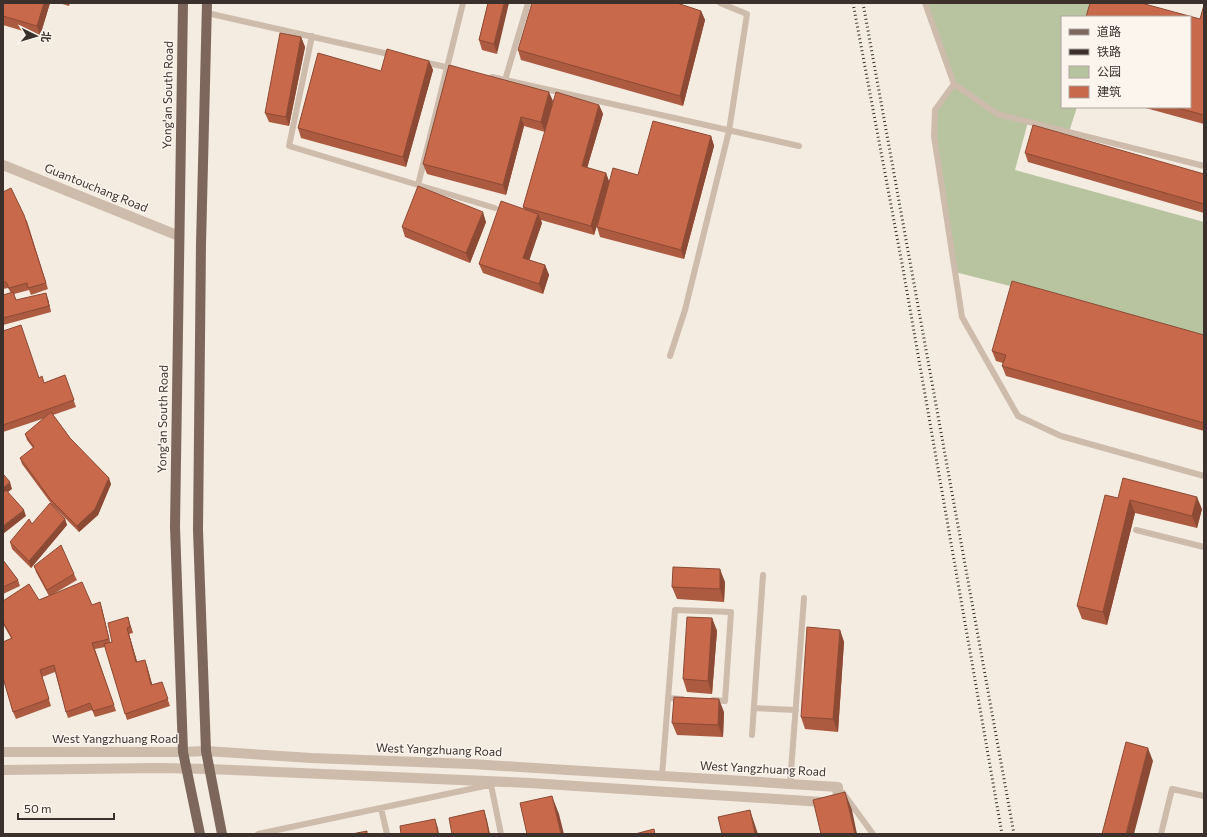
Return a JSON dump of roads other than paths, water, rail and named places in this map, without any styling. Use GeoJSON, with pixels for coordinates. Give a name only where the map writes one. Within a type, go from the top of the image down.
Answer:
{"type":"FeatureCollection","features":[{"type":"Feature","properties":{"kind":"main road","name":"Yong'an South Road"},"geometry":{"type":"LineString","coordinates":[[183,3],[175,527],[183,752],[200,834]]}},
{"type":"Feature","properties":{"kind":"main road"},"geometry":{"type":"LineString","coordinates":[[207,8],[201,244],[198,530],[206,751],[222,834]]}},
{"type":"Feature","properties":{"kind":"street","name":"Guantouchang Road"},"geometry":{"type":"LineString","coordinates":[[3,165],[179,236]]}},
{"type":"Feature","properties":{"kind":"street","name":"West Yangzhuang Road"},"geometry":{"type":"LineString","coordinates":[[3,752],[206,751],[311,758],[471,764],[838,786],[837,803],[503,782],[209,769],[3,770]]}},
{"type":"Feature","properties":{"kind":"lane"},"geometry":{"type":"LineString","coordinates":[[418,185],[463,3]]}},
{"type":"Feature","properties":{"kind":"lane"},"geometry":{"type":"LineString","coordinates":[[505,80],[528,3]]}},
{"type":"Feature","properties":{"kind":"lane"},"geometry":{"type":"LineString","coordinates":[[670,356],[685,310],[729,131],[747,14],[720,3]]}},
{"type":"Feature","properties":{"kind":"lane"},"geometry":{"type":"LineString","coordinates":[[925,3],[954,84],[997,114],[1204,166]]}},
{"type":"Feature","properties":{"kind":"lane"},"geometry":{"type":"LineString","coordinates":[[207,8],[312,36],[403,57]]}},
{"type":"Feature","properties":{"kind":"lane"},"geometry":{"type":"LineString","coordinates":[[312,36],[289,146],[495,208]]}},
{"type":"Feature","properties":{"kind":"lane"},"geometry":{"type":"LineString","coordinates":[[418,60],[462,70]]}},
{"type":"Feature","properties":{"kind":"lane"},"geometry":{"type":"LineString","coordinates":[[484,75],[798,146]]}},
{"type":"Feature","properties":{"kind":"lane"},"geometry":{"type":"LineString","coordinates":[[954,84],[935,110],[934,136],[962,317],[1018,416],[1061,436],[1204,476]]}},
{"type":"Feature","properties":{"kind":"lane"},"geometry":{"type":"LineString","coordinates":[[1136,530],[1204,548]]}},
{"type":"Feature","properties":{"kind":"lane"},"geometry":{"type":"LineString","coordinates":[[752,736],[763,575]]}},
{"type":"Feature","properties":{"kind":"lane"},"geometry":{"type":"LineString","coordinates":[[790,784],[804,598]]}},
{"type":"Feature","properties":{"kind":"lane"},"geometry":{"type":"LineString","coordinates":[[662,776],[674,610],[731,612],[725,701],[704,700]]}},
{"type":"Feature","properties":{"kind":"lane"},"geometry":{"type":"LineString","coordinates":[[668,698],[689,699]]}},
{"type":"Feature","properties":{"kind":"lane"},"geometry":{"type":"LineString","coordinates":[[754,708],[796,710]]}},
{"type":"Feature","properties":{"kind":"lane"},"geometry":{"type":"LineString","coordinates":[[258,834],[503,782]]}},
{"type":"Feature","properties":{"kind":"lane"},"geometry":{"type":"LineString","coordinates":[[491,785],[501,834]]}},
{"type":"Feature","properties":{"kind":"lane"},"geometry":{"type":"LineString","coordinates":[[838,786],[872,834]]}},
{"type":"Feature","properties":{"kind":"lane"},"geometry":{"type":"LineString","coordinates":[[1161,834],[1172,789],[1204,796]]}},
{"type":"Feature","properties":{"kind":"lane"},"geometry":{"type":"LineString","coordinates":[[381,808],[387,834]]}},
{"type":"Feature","properties":{"kind":"railway"},"geometry":{"type":"LineString","coordinates":[[853,3],[903,269],[1002,834]]}},
{"type":"Feature","properties":{"kind":"railway"},"geometry":{"type":"LineString","coordinates":[[863,3],[1014,834]]}}]}
